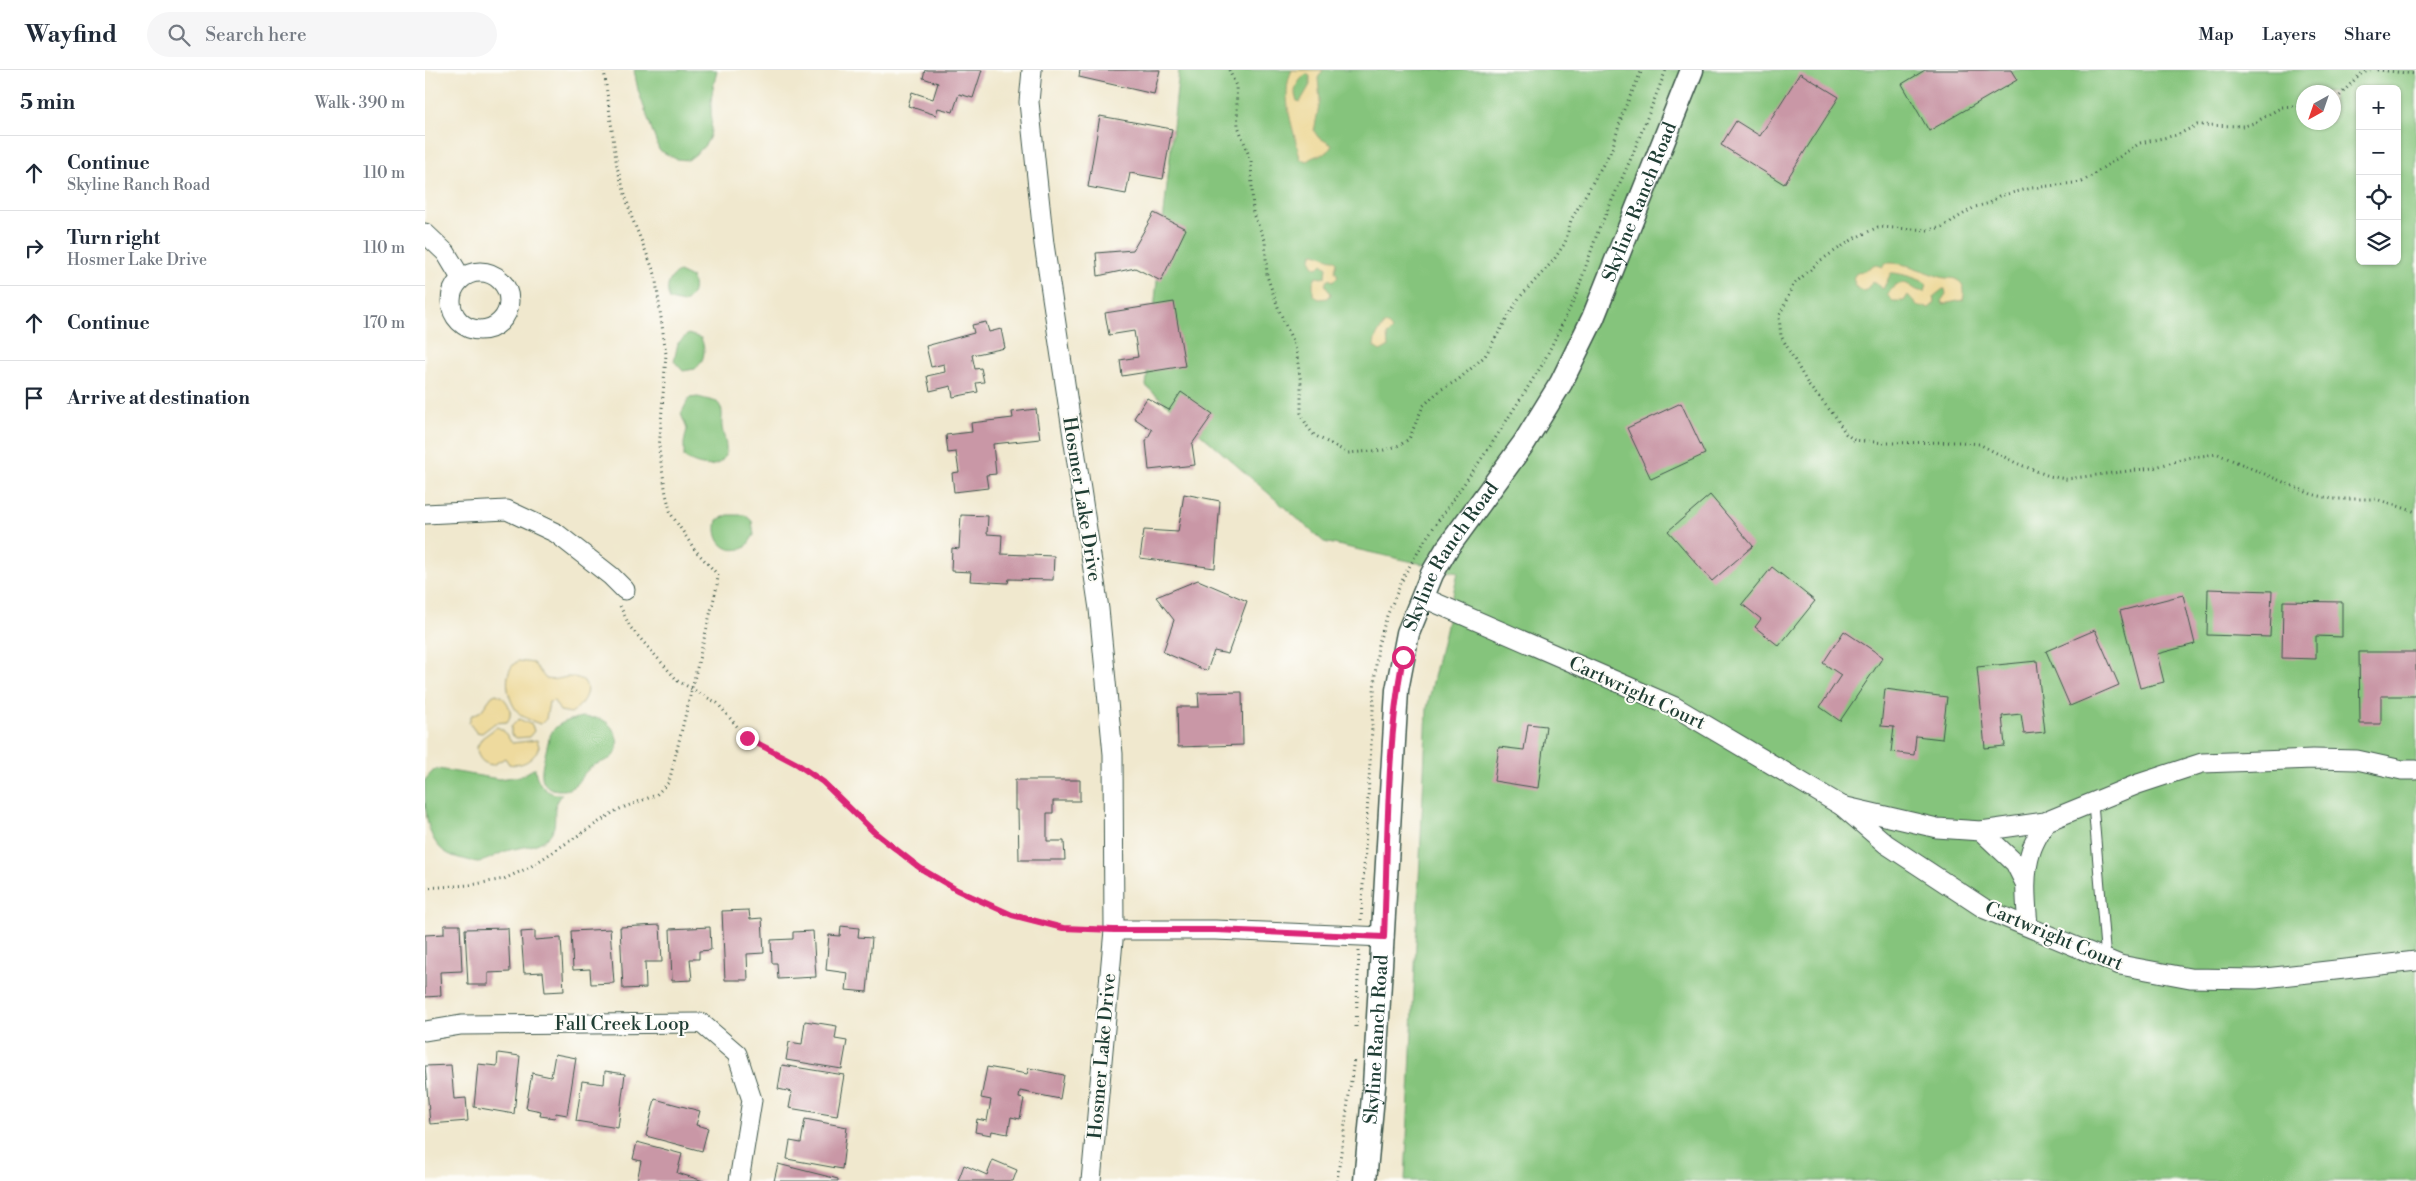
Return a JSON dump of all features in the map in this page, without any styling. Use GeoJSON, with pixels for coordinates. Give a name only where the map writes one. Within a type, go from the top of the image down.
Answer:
{"type":"FeatureCollection","features":[{"type":"Feature","properties":{"kind":"street","name":"Hosmer Lake Drive"},"geometry":{"type":"LineString","coordinates":[[1032,70],[1029,102],[1043,235],[1099,609],[1113,754],[1114,930],[1091,1181]]}},
{"type":"Feature","properties":{"kind":"street","name":"Skyline Ranch Road"},"geometry":{"type":"LineString","coordinates":[[1365,1181],[1374,1086],[1384,937],[1391,774],[1397,690],[1408,633],[1422,597],[1446,550],[1524,443],[1561,383],[1593,318],[1692,70]]}},
{"type":"Feature","properties":{"kind":"street"},"geometry":{"type":"LineString","coordinates":[[425,233],[446,253],[461,278]]}},
{"type":"Feature","properties":{"kind":"street"},"geometry":{"type":"LineString","coordinates":[[425,514],[507,510],[556,534],[611,576],[625,590]]}},
{"type":"Feature","properties":{"kind":"street","name":"Cartwright Court"},"geometry":{"type":"LineString","coordinates":[[1422,597],[1675,707],[1842,806],[1886,844],[1985,908],[2106,960],[2155,973],[2190,978],[2256,979],[2416,961]]}},
{"type":"Feature","properties":{"kind":"street","name":"Cartwright Court"},"geometry":{"type":"LineString","coordinates":[[1842,806],[1937,828],[1981,831],[2045,822],[2138,784],[2201,763],[2348,759],[2402,770],[2416,770]]}},
{"type":"Feature","properties":{"kind":"street"},"geometry":{"type":"LineString","coordinates":[[2028,926],[2025,883],[2031,850],[2045,822]]}},
{"type":"Feature","properties":{"kind":"street"},"geometry":{"type":"LineString","coordinates":[[1981,831],[2015,863],[2025,883]]}},
{"type":"Feature","properties":{"kind":"street"},"geometry":{"type":"LineString","coordinates":[[1114,930],[1215,930],[1384,937]]}},
{"type":"Feature","properties":{"kind":"street","name":"Fall Creek Loop"},"geometry":{"type":"LineString","coordinates":[[425,1031],[461,1025],[701,1023],[737,1054],[752,1100],[739,1181]]}},
{"type":"Feature","properties":{"kind":"lane"},"geometry":{"type":"LineString","coordinates":[[2093,804],[2106,960]]}},
{"type":"Feature","properties":{"kind":"path"},"geometry":{"type":"LineString","coordinates":[[425,888],[471,885],[504,879],[530,867],[617,810],[656,795],[669,782],[717,586],[718,575],[695,550],[671,514],[666,494],[659,450],[666,354],[655,274],[632,218],[617,167],[604,70]]}},
{"type":"Feature","properties":{"kind":"path"},"geometry":{"type":"LineString","coordinates":[[1229,70],[1236,86],[1238,126],[1251,161],[1253,214],[1265,240],[1267,276],[1296,349],[1301,384],[1301,413],[1314,435],[1348,452],[1384,450],[1409,439],[1423,406],[1440,390],[1458,380],[1485,356],[1519,298],[1553,261],[1565,243],[1571,220],[1611,149],[1623,112],[1642,70]]}},
{"type":"Feature","properties":{"kind":"path"},"geometry":{"type":"LineString","coordinates":[[2341,94],[2359,75],[2370,70]]}},
{"type":"Feature","properties":{"kind":"path"},"geometry":{"type":"LineString","coordinates":[[2377,70],[2416,74]]}},
{"type":"Feature","properties":{"kind":"path"},"geometry":{"type":"LineString","coordinates":[[2296,105],[2282,106],[2254,123],[2244,126],[2197,125],[2177,135],[2140,143],[2082,182],[2032,188],[1999,196],[1990,202],[1975,207],[1941,227],[1929,230],[1878,227],[1855,238],[1821,260],[1793,285],[1779,318],[1781,336],[1809,386],[1835,416],[1846,434],[1854,440],[1885,443],[1961,442],[1979,444],[2016,463],[2049,476],[2066,479],[2152,468],[2191,457],[2219,454],[2311,494],[2333,499],[2376,499],[2416,512]]}},
{"type":"Feature","properties":{"kind":"path"},"geometry":{"type":"LineString","coordinates":[[625,590],[619,608],[630,627],[678,681],[717,703],[729,720],[747,738],[797,764],[823,782],[882,838],[920,868],[957,890],[1012,915],[1063,928],[1114,930]]}},
{"type":"Feature","properties":{"kind":"path"},"geometry":{"type":"LineString","coordinates":[[1337,1181],[1343,1147]]}},
{"type":"Feature","properties":{"kind":"green space"},"geometry":{"type":"Polygon","coordinates":[[[634,70],[717,70],[711,102],[710,135],[703,147],[688,160],[676,159],[659,150],[638,90],[634,70]]]}},
{"type":"Feature","properties":{"kind":"green space"},"geometry":{"type":"Polygon","coordinates":[[[1179,70],[2416,70],[2416,1181],[1405,1181],[1427,708],[1458,572],[1324,542],[1146,386],[1179,70]]]}},
{"type":"Feature","properties":{"kind":"green space"},"geometry":{"type":"Polygon","coordinates":[[[679,272],[692,278],[693,292],[683,303],[670,300],[668,296],[670,280],[679,272]]]}},
{"type":"Feature","properties":{"kind":"green space"},"geometry":{"type":"Polygon","coordinates":[[[688,334],[701,338],[704,355],[695,369],[683,371],[674,361],[678,343],[688,334]]]}},
{"type":"Feature","properties":{"kind":"green space"},"geometry":{"type":"Polygon","coordinates":[[[698,397],[717,402],[722,411],[722,427],[726,451],[724,458],[714,465],[701,465],[684,457],[687,429],[681,414],[689,398],[698,397]]]}},
{"type":"Feature","properties":{"kind":"green space"},"geometry":{"type":"Polygon","coordinates":[[[728,515],[745,515],[752,521],[754,535],[746,547],[732,550],[722,545],[719,540],[716,528],[717,520],[728,515]]]}},
{"type":"Feature","properties":{"kind":"green space"},"geometry":{"type":"Polygon","coordinates":[[[581,717],[598,718],[611,727],[617,741],[616,752],[611,758],[596,764],[585,772],[577,784],[570,789],[558,790],[551,788],[543,781],[542,775],[550,735],[559,725],[581,717]]]}},
{"type":"Feature","properties":{"kind":"green space"},"geometry":{"type":"Polygon","coordinates":[[[535,768],[537,778],[543,787],[551,793],[562,794],[556,804],[554,826],[549,836],[534,845],[506,851],[478,862],[448,854],[439,847],[433,839],[429,828],[426,805],[425,780],[433,771],[438,769],[499,779],[521,776],[535,768]]]}},
{"type":"Feature","properties":{"kind":"sand"},"geometry":{"type":"Polygon","coordinates":[[[1292,70],[1323,70],[1318,78],[1320,101],[1314,131],[1318,137],[1332,145],[1324,153],[1307,161],[1300,159],[1289,114],[1287,103],[1288,81],[1292,70]],[[1306,74],[1298,83],[1295,90],[1297,101],[1300,102],[1310,85],[1310,76],[1306,74]]]}},
{"type":"Feature","properties":{"kind":"sand"},"geometry":{"type":"Polygon","coordinates":[[[1313,253],[1334,259],[1337,262],[1335,270],[1338,277],[1333,281],[1329,279],[1325,284],[1331,294],[1328,298],[1319,299],[1313,295],[1313,283],[1316,277],[1322,278],[1326,276],[1327,268],[1322,264],[1318,268],[1312,264],[1313,253]]]}},
{"type":"Feature","properties":{"kind":"sand"},"geometry":{"type":"Polygon","coordinates":[[[1885,263],[1907,265],[1943,278],[1957,280],[1964,288],[1963,300],[1943,304],[1941,301],[1946,294],[1945,289],[1943,289],[1934,296],[1935,303],[1929,308],[1918,306],[1908,295],[1904,301],[1893,301],[1887,295],[1895,285],[1904,283],[1917,290],[1925,291],[1927,284],[1916,278],[1894,273],[1891,273],[1883,289],[1873,281],[1866,290],[1862,291],[1856,287],[1853,278],[1857,272],[1865,271],[1875,264],[1883,267],[1885,263]]]}},
{"type":"Feature","properties":{"kind":"sand"},"geometry":{"type":"Polygon","coordinates":[[[1385,324],[1392,330],[1387,335],[1388,347],[1380,351],[1374,347],[1374,344],[1377,335],[1385,324]]]}},
{"type":"Feature","properties":{"kind":"sand"},"geometry":{"type":"Polygon","coordinates":[[[518,661],[533,663],[546,679],[553,680],[570,677],[584,681],[587,691],[577,709],[571,713],[560,711],[554,701],[549,702],[546,719],[541,724],[522,716],[512,703],[508,688],[509,672],[518,661]]]}},
{"type":"Feature","properties":{"kind":"sand"},"geometry":{"type":"Polygon","coordinates":[[[496,694],[503,698],[509,706],[510,714],[507,722],[495,723],[482,733],[476,732],[469,723],[471,716],[481,711],[492,696],[496,694]]]}},
{"type":"Feature","properties":{"kind":"sand"},"geometry":{"type":"Polygon","coordinates":[[[519,719],[532,725],[534,731],[529,737],[517,738],[511,735],[511,727],[519,719]]]}},
{"type":"Feature","properties":{"kind":"sand"},"geometry":{"type":"Polygon","coordinates":[[[497,727],[503,730],[512,743],[537,740],[539,746],[535,755],[524,763],[514,765],[509,764],[505,758],[493,765],[483,762],[479,757],[477,747],[482,738],[497,727]]]}},
{"type":"Feature","properties":{"kind":"building"},"geometry":{"type":"Polygon","coordinates":[[[925,70],[982,70],[973,98],[959,94],[953,112],[938,108],[936,115],[908,106],[912,92],[933,99],[938,83],[923,78],[925,70]]]}},
{"type":"Feature","properties":{"kind":"building"},"geometry":{"type":"Polygon","coordinates":[[[1080,70],[1160,70],[1154,94],[1079,77],[1080,70]]]}},
{"type":"Feature","properties":{"kind":"building"},"geometry":{"type":"Polygon","coordinates":[[[1925,70],[2011,70],[2017,80],[1929,131],[1902,84],[1925,70]]]}},
{"type":"Feature","properties":{"kind":"building"},"geometry":{"type":"Polygon","coordinates":[[[1800,73],[1839,97],[1784,184],[1721,145],[1736,121],[1760,136],[1800,73]]]}},
{"type":"Feature","properties":{"kind":"building"},"geometry":{"type":"Polygon","coordinates":[[[1100,116],[1172,129],[1163,179],[1130,173],[1126,194],[1088,187],[1100,116]]]}},
{"type":"Feature","properties":{"kind":"building"},"geometry":{"type":"Polygon","coordinates":[[[1154,213],[1186,229],[1161,281],[1135,268],[1098,276],[1096,253],[1133,250],[1154,213]]]}},
{"type":"Feature","properties":{"kind":"building"},"geometry":{"type":"Polygon","coordinates":[[[1174,302],[1185,366],[1122,376],[1120,360],[1138,357],[1134,331],[1109,335],[1105,313],[1174,302]]]}},
{"type":"Feature","properties":{"kind":"building"},"geometry":{"type":"Polygon","coordinates":[[[986,322],[989,332],[1001,329],[1005,348],[972,355],[975,369],[981,368],[984,382],[976,383],[978,392],[953,397],[951,386],[930,391],[927,376],[945,372],[944,364],[931,367],[926,346],[974,333],[972,325],[986,322]]]}},
{"type":"Feature","properties":{"kind":"building"},"geometry":{"type":"Polygon","coordinates":[[[1181,392],[1213,414],[1192,444],[1195,465],[1149,470],[1146,441],[1152,430],[1134,418],[1147,398],[1169,410],[1181,392]]]}},
{"type":"Feature","properties":{"kind":"building"},"geometry":{"type":"Polygon","coordinates":[[[1681,403],[1705,454],[1651,479],[1627,428],[1681,403]]]}},
{"type":"Feature","properties":{"kind":"building"},"geometry":{"type":"Polygon","coordinates":[[[1036,409],[1040,439],[993,444],[996,474],[986,475],[988,488],[954,492],[952,473],[959,472],[956,452],[948,453],[946,435],[972,432],[971,423],[1013,418],[1012,412],[1036,409]]]}},
{"type":"Feature","properties":{"kind":"building"},"geometry":{"type":"Polygon","coordinates":[[[1184,494],[1220,501],[1215,568],[1140,558],[1144,530],[1178,532],[1184,494]]]}},
{"type":"Feature","properties":{"kind":"building"},"geometry":{"type":"Polygon","coordinates":[[[1710,495],[1753,546],[1712,581],[1668,531],[1710,495]]]}},
{"type":"Feature","properties":{"kind":"building"},"geometry":{"type":"Polygon","coordinates":[[[961,515],[988,516],[987,534],[1002,535],[1001,554],[1054,556],[1053,580],[1009,579],[1008,583],[970,581],[971,572],[951,571],[952,548],[959,549],[961,515]]]}},
{"type":"Feature","properties":{"kind":"building"},"geometry":{"type":"Polygon","coordinates":[[[1772,567],[1815,601],[1779,646],[1755,627],[1761,619],[1742,604],[1772,567]]]}},
{"type":"Feature","properties":{"kind":"building"},"geometry":{"type":"Polygon","coordinates":[[[1198,580],[1247,601],[1228,654],[1214,651],[1207,671],[1163,652],[1174,620],[1156,597],[1198,580]]]}},
{"type":"Feature","properties":{"kind":"building"},"geometry":{"type":"Polygon","coordinates":[[[2208,589],[2272,591],[2270,637],[2207,635],[2208,589]]]}},
{"type":"Feature","properties":{"kind":"building"},"geometry":{"type":"Polygon","coordinates":[[[2183,595],[2195,644],[2157,654],[2164,682],[2140,688],[2120,611],[2183,595]]]}},
{"type":"Feature","properties":{"kind":"building"},"geometry":{"type":"Polygon","coordinates":[[[2283,601],[2342,602],[2342,637],[2316,636],[2316,659],[2282,658],[2283,601]]]}},
{"type":"Feature","properties":{"kind":"building"},"geometry":{"type":"Polygon","coordinates":[[[2095,630],[2119,685],[2070,706],[2046,651],[2095,630]]]}},
{"type":"Feature","properties":{"kind":"building"},"geometry":{"type":"Polygon","coordinates":[[[1844,631],[1883,657],[1840,721],[1820,707],[1841,675],[1823,663],[1844,631]]]}},
{"type":"Feature","properties":{"kind":"building"},"geometry":{"type":"Polygon","coordinates":[[[2359,652],[2416,652],[2416,696],[2381,696],[2381,724],[2360,724],[2359,652]]]}},
{"type":"Feature","properties":{"kind":"building"},"geometry":{"type":"Polygon","coordinates":[[[2037,661],[2045,732],[2024,734],[2021,714],[2002,716],[2005,746],[1985,748],[1977,667],[2037,661]]]}},
{"type":"Feature","properties":{"kind":"building"},"geometry":{"type":"Polygon","coordinates":[[[1885,689],[1947,697],[1942,739],[1916,736],[1914,755],[1891,752],[1894,727],[1881,726],[1885,689]]]}},
{"type":"Feature","properties":{"kind":"building"},"geometry":{"type":"Polygon","coordinates":[[[1242,692],[1243,745],[1178,747],[1177,707],[1199,707],[1198,693],[1242,692]]]}},
{"type":"Feature","properties":{"kind":"building"},"geometry":{"type":"Polygon","coordinates":[[[1528,724],[1546,726],[1538,788],[1494,781],[1499,747],[1524,750],[1528,724]]]}},
{"type":"Feature","properties":{"kind":"building"},"geometry":{"type":"Polygon","coordinates":[[[1015,780],[1080,780],[1080,801],[1053,801],[1053,813],[1047,813],[1047,841],[1064,841],[1065,860],[1019,860],[1015,780]]]}},
{"type":"Feature","properties":{"kind":"building"},"geometry":{"type":"Polygon","coordinates":[[[749,910],[750,919],[762,918],[764,953],[747,954],[748,980],[725,980],[722,911],[749,910]]]}},
{"type":"Feature","properties":{"kind":"building"},"geometry":{"type":"Polygon","coordinates":[[[444,925],[460,925],[462,971],[440,972],[441,996],[425,997],[425,935],[444,934],[444,925]]]}},
{"type":"Feature","properties":{"kind":"building"},"geometry":{"type":"Polygon","coordinates":[[[660,925],[662,962],[645,962],[646,988],[623,989],[620,927],[660,925]]]}},
{"type":"Feature","properties":{"kind":"building"},"geometry":{"type":"Polygon","coordinates":[[[841,926],[859,928],[858,937],[872,938],[867,992],[846,990],[848,973],[826,970],[829,935],[840,936],[841,926]]]}},
{"type":"Feature","properties":{"kind":"building"},"geometry":{"type":"Polygon","coordinates":[[[710,927],[711,950],[699,951],[699,959],[690,959],[692,980],[672,981],[670,929],[710,927]]]}},
{"type":"Feature","properties":{"kind":"building"},"geometry":{"type":"Polygon","coordinates":[[[508,928],[510,972],[488,973],[488,985],[468,985],[465,929],[508,928]]]}},
{"type":"Feature","properties":{"kind":"building"},"geometry":{"type":"Polygon","coordinates":[[[610,929],[614,983],[591,984],[590,969],[573,970],[571,931],[610,929]]]}},
{"type":"Feature","properties":{"kind":"building"},"geometry":{"type":"Polygon","coordinates":[[[535,931],[535,940],[561,938],[564,991],[545,992],[543,972],[524,973],[521,932],[535,931]]]}},
{"type":"Feature","properties":{"kind":"building"},"geometry":{"type":"Polygon","coordinates":[[[813,931],[816,977],[778,979],[777,963],[772,963],[771,940],[793,939],[793,932],[813,931]]]}},
{"type":"Feature","properties":{"kind":"building"},"geometry":{"type":"Polygon","coordinates":[[[805,1021],[837,1026],[835,1039],[847,1041],[842,1069],[786,1060],[789,1042],[802,1044],[805,1021]]]}},
{"type":"Feature","properties":{"kind":"building"},"geometry":{"type":"Polygon","coordinates":[[[498,1053],[520,1056],[514,1114],[474,1107],[478,1064],[497,1066],[498,1053]]]}},
{"type":"Feature","properties":{"kind":"building"},"geometry":{"type":"Polygon","coordinates":[[[555,1054],[576,1058],[567,1115],[556,1113],[555,1118],[540,1116],[541,1111],[526,1108],[532,1073],[551,1077],[555,1054]]]}},
{"type":"Feature","properties":{"kind":"building"},"geometry":{"type":"Polygon","coordinates":[[[451,1065],[454,1099],[466,1098],[468,1121],[430,1124],[425,1066],[451,1065]]]}},
{"type":"Feature","properties":{"kind":"building"},"geometry":{"type":"Polygon","coordinates":[[[782,1065],[844,1075],[837,1116],[789,1108],[792,1092],[778,1089],[782,1065]]]}},
{"type":"Feature","properties":{"kind":"building"},"geometry":{"type":"Polygon","coordinates":[[[987,1067],[1027,1074],[1029,1068],[1064,1075],[1060,1099],[1020,1091],[1019,1098],[1024,1099],[1020,1119],[1011,1117],[1008,1134],[992,1131],[991,1135],[975,1132],[977,1119],[987,1121],[991,1100],[981,1098],[987,1067]]]}},
{"type":"Feature","properties":{"kind":"building"},"geometry":{"type":"Polygon","coordinates":[[[605,1071],[625,1074],[618,1128],[576,1121],[582,1081],[604,1084],[605,1071]]]}},
{"type":"Feature","properties":{"kind":"building"},"geometry":{"type":"Polygon","coordinates":[[[655,1099],[700,1111],[696,1125],[708,1128],[702,1151],[646,1136],[655,1099]]]}},
{"type":"Feature","properties":{"kind":"building"},"geometry":{"type":"Polygon","coordinates":[[[805,1119],[847,1127],[842,1169],[787,1159],[790,1141],[801,1143],[805,1119]]]}},
{"type":"Feature","properties":{"kind":"building"},"geometry":{"type":"Polygon","coordinates":[[[637,1142],[682,1154],[677,1173],[704,1181],[637,1181],[641,1161],[633,1159],[637,1142]]]}},
{"type":"Feature","properties":{"kind":"building"},"geometry":{"type":"Polygon","coordinates":[[[993,1160],[1017,1170],[1013,1181],[958,1181],[964,1165],[987,1175],[993,1160]]]}},
{"type":"Feature","properties":{"kind":"building"},"geometry":{"type":"Polygon","coordinates":[[[778,1164],[838,1179],[838,1181],[774,1181],[778,1164]]]}},
{"type":"Feature","properties":{"kind":"route"},"geometry":{"type":"LineString","coordinates":[[747,738],[767,751],[797,764],[823,782],[849,805],[874,832],[920,868],[957,890],[1012,915],[1063,928],[1215,930],[1384,937],[1391,774],[1397,690],[1403,657]]}}]}
